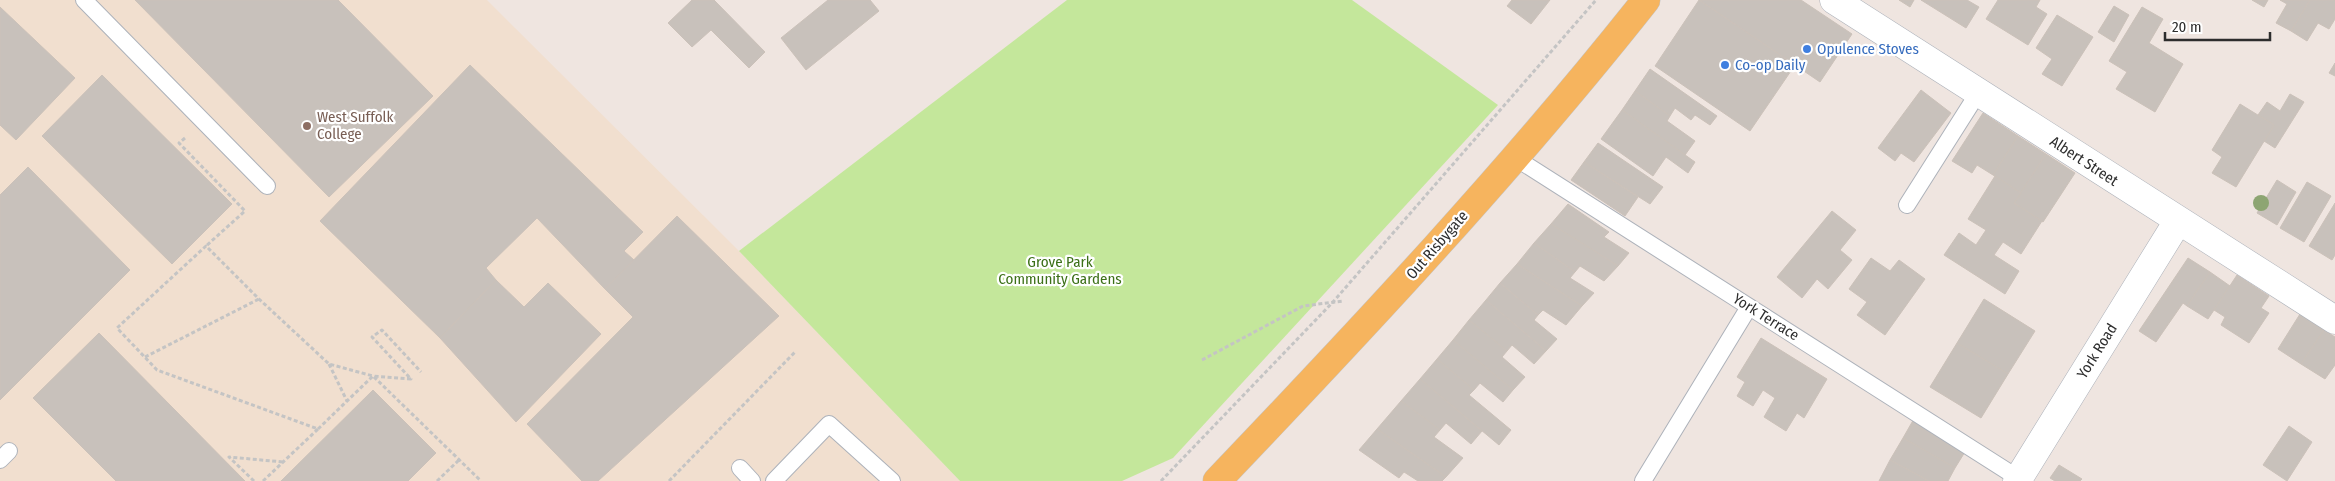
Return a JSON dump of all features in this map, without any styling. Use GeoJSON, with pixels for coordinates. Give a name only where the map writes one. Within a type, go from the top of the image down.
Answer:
{"type":"FeatureCollection","features":[{"type":"Feature","properties":{"kind":"main road","name":"Out Risbygate"},"geometry":{"type":"LineString","coordinates":[[1217,481],[1380,310],[1514,157],[1646,0]]}},
{"type":"Feature","properties":{"kind":"street","name":"Albert Street"},"geometry":{"type":"LineString","coordinates":[[1834,0],[2335,320]]}},
{"type":"Feature","properties":{"kind":"street","name":"York Road"},"geometry":{"type":"LineString","coordinates":[[2018,479],[2178,221]]}},
{"type":"Feature","properties":{"kind":"lane"},"geometry":{"type":"LineString","coordinates":[[84,0],[267,186]]}},
{"type":"Feature","properties":{"kind":"lane"},"geometry":{"type":"LineString","coordinates":[[1907,205],[1978,93]]}},
{"type":"Feature","properties":{"kind":"lane","name":"York Terrace"},"geometry":{"type":"LineString","coordinates":[[1514,157],[2018,479]]}},
{"type":"Feature","properties":{"kind":"lane"},"geometry":{"type":"LineString","coordinates":[[1643,481],[1749,307]]}},
{"type":"Feature","properties":{"kind":"lane"},"geometry":{"type":"LineString","coordinates":[[774,481],[829,424],[892,481]]}},
{"type":"Feature","properties":{"kind":"lane"},"geometry":{"type":"LineString","coordinates":[[740,468],[752,481]]}},
{"type":"Feature","properties":{"kind":"path"},"geometry":{"type":"LineString","coordinates":[[1161,481],[1333,302],[1596,0]]}},
{"type":"Feature","properties":{"kind":"path"},"geometry":{"type":"LineString","coordinates":[[188,136],[178,143],[245,211],[117,328],[157,370],[318,429]]}},
{"type":"Feature","properties":{"kind":"path"},"geometry":{"type":"LineString","coordinates":[[206,246],[259,299],[329,364],[347,401]]}},
{"type":"Feature","properties":{"kind":"path"},"geometry":{"type":"LineString","coordinates":[[145,357],[259,299]]}},
{"type":"Feature","properties":{"kind":"path"},"geometry":{"type":"LineString","coordinates":[[1202,360],[1303,306],[1346,300]]}},
{"type":"Feature","properties":{"kind":"path"},"geometry":{"type":"LineString","coordinates":[[329,364],[373,376],[411,379],[372,337],[382,330],[421,372]]}},
{"type":"Feature","properties":{"kind":"path"},"geometry":{"type":"LineString","coordinates":[[669,481],[795,352]]}},
{"type":"Feature","properties":{"kind":"path"},"geometry":{"type":"LineString","coordinates":[[263,481],[373,376]]}},
{"type":"Feature","properties":{"kind":"path"},"geometry":{"type":"LineString","coordinates":[[373,376],[481,481]]}},
{"type":"Feature","properties":{"kind":"path"},"geometry":{"type":"LineString","coordinates":[[254,481],[230,456],[284,462]]}},
{"type":"Feature","properties":{"kind":"path"},"geometry":{"type":"LineString","coordinates":[[437,481],[459,460]]}},
{"type":"Feature","properties":{"kind":"shaded area","name":"West Suffolk College"},"geometry":{"type":"Polygon","coordinates":[[[0,0],[487,0],[739,251],[960,481],[0,481],[0,0]]]}},
{"type":"Feature","properties":{"kind":"green space","name":"Grove Park Community Gardens"},"geometry":{"type":"Polygon","coordinates":[[[1067,0],[1352,0],[1498,105],[1173,458],[1122,481],[960,481],[739,251],[1067,0]]]}},
{"type":"Feature","properties":{"kind":"building"},"geometry":{"type":"Polygon","coordinates":[[[135,0],[338,0],[433,96],[329,197],[135,0]]]}},
{"type":"Feature","properties":{"kind":"building"},"geometry":{"type":"Polygon","coordinates":[[[692,0],[714,0],[765,52],[749,68],[711,30],[692,47],[668,23],[692,0]]]}},
{"type":"Feature","properties":{"kind":"building"},"geometry":{"type":"Polygon","coordinates":[[[828,0],[870,0],[879,11],[806,70],[781,38],[828,0]]]}},
{"type":"Feature","properties":{"kind":"building"},"geometry":{"type":"Polygon","coordinates":[[[1512,0],[1550,0],[1531,24],[1507,6],[1512,0]]]}},
{"type":"Feature","properties":{"kind":"building","name":"Opulence Stoves"},"geometry":{"type":"Polygon","coordinates":[[[1699,0],[1801,0],[1852,34],[1820,82],[1699,0]]]}},
{"type":"Feature","properties":{"kind":"building","name":"Co-op Daily"},"geometry":{"type":"Polygon","coordinates":[[[1699,0],[1795,65],[1750,131],[1655,66],[1699,0]]]}},
{"type":"Feature","properties":{"kind":"building"},"geometry":{"type":"Polygon","coordinates":[[[1899,0],[1914,0],[1910,7],[1899,0]]]}},
{"type":"Feature","properties":{"kind":"building"},"geometry":{"type":"Polygon","coordinates":[[[1921,0],[1967,0],[1979,7],[1966,28],[1921,0]]]}},
{"type":"Feature","properties":{"kind":"building"},"geometry":{"type":"Polygon","coordinates":[[[1998,0],[2040,0],[2036,7],[2047,14],[2028,45],[1986,19],[1998,0]]]}},
{"type":"Feature","properties":{"kind":"building"},"geometry":{"type":"Polygon","coordinates":[[[2252,0],[2268,0],[2264,7],[2252,0]]]}},
{"type":"Feature","properties":{"kind":"building"},"geometry":{"type":"Polygon","coordinates":[[[2280,0],[2310,0],[2291,31],[2276,23],[2287,4],[2280,0]]]}},
{"type":"Feature","properties":{"kind":"building"},"geometry":{"type":"Polygon","coordinates":[[[2310,0],[2335,0],[2335,19],[2329,29],[2318,23],[2307,41],[2291,31],[2310,0]]]}},
{"type":"Feature","properties":{"kind":"building"},"geometry":{"type":"Polygon","coordinates":[[[2114,6],[2129,15],[2114,42],[2098,32],[2114,6]]]}},
{"type":"Feature","properties":{"kind":"building"},"geometry":{"type":"Polygon","coordinates":[[[0,7],[75,78],[16,140],[0,125],[0,7]]]}},
{"type":"Feature","properties":{"kind":"building"},"geometry":{"type":"Polygon","coordinates":[[[2142,7],[2163,19],[2149,43],[2183,64],[2155,112],[2116,89],[2127,72],[2109,61],[2142,7]]]}},
{"type":"Feature","properties":{"kind":"building"},"geometry":{"type":"Polygon","coordinates":[[[2057,15],[2093,37],[2062,86],[2042,74],[2052,59],[2036,48],[2057,15]]]}},
{"type":"Feature","properties":{"kind":"building"},"geometry":{"type":"Polygon","coordinates":[[[2335,63],[2335,76],[2329,73],[2335,63]]]}},
{"type":"Feature","properties":{"kind":"building"},"geometry":{"type":"Polygon","coordinates":[[[470,65],[643,232],[624,251],[634,260],[605,289],[537,218],[486,268],[496,280],[440,338],[320,221],[470,65]]]}},
{"type":"Feature","properties":{"kind":"building"},"geometry":{"type":"Polygon","coordinates":[[[1650,69],[1717,116],[1710,125],[1695,115],[1691,120],[1675,108],[1670,116],[1635,91],[1650,69]]]}},
{"type":"Feature","properties":{"kind":"building"},"geometry":{"type":"Polygon","coordinates":[[[102,75],[232,204],[172,264],[42,136],[102,75]]]}},
{"type":"Feature","properties":{"kind":"building"},"geometry":{"type":"Polygon","coordinates":[[[1921,90],[1951,113],[1914,162],[1901,153],[1895,161],[1878,148],[1921,90]]]}},
{"type":"Feature","properties":{"kind":"building"},"geometry":{"type":"Polygon","coordinates":[[[1635,91],[1670,116],[1667,121],[1695,141],[1685,155],[1622,110],[1635,91]]]}},
{"type":"Feature","properties":{"kind":"building"},"geometry":{"type":"Polygon","coordinates":[[[2290,94],[2304,102],[2275,148],[2264,141],[2274,125],[2258,115],[2267,102],[2280,111],[2290,94]]]}},
{"type":"Feature","properties":{"kind":"building"},"geometry":{"type":"Polygon","coordinates":[[[2240,104],[2274,125],[2236,187],[2212,173],[2222,157],[2212,150],[2240,104]]]}},
{"type":"Feature","properties":{"kind":"building"},"geometry":{"type":"Polygon","coordinates":[[[1622,110],[1695,162],[1688,173],[1666,157],[1653,176],[1601,139],[1622,110]]]}},
{"type":"Feature","properties":{"kind":"building"},"geometry":{"type":"Polygon","coordinates":[[[1983,113],[2018,136],[1993,175],[1977,165],[1972,173],[1952,161],[1983,113]]]}},
{"type":"Feature","properties":{"kind":"building"},"geometry":{"type":"Polygon","coordinates":[[[2018,136],[2046,154],[2021,193],[1993,175],[2018,136]]]}},
{"type":"Feature","properties":{"kind":"building"},"geometry":{"type":"Polygon","coordinates":[[[1598,143],[1663,187],[1650,204],[1584,162],[1598,143]]]}},
{"type":"Feature","properties":{"kind":"building"},"geometry":{"type":"Polygon","coordinates":[[[2046,154],[2075,173],[2043,222],[2014,203],[2046,154]]]}},
{"type":"Feature","properties":{"kind":"building"},"geometry":{"type":"Polygon","coordinates":[[[1584,162],[1638,197],[1625,216],[1571,180],[1584,162]]]}},
{"type":"Feature","properties":{"kind":"building"},"geometry":{"type":"Polygon","coordinates":[[[28,167],[130,270],[0,400],[0,195],[28,167]]]}},
{"type":"Feature","properties":{"kind":"building"},"geometry":{"type":"Polygon","coordinates":[[[1995,176],[2021,193],[2014,203],[2042,221],[2021,254],[2003,242],[1994,255],[2019,271],[2005,294],[1944,255],[1959,233],[1976,245],[1986,230],[1968,219],[1995,176]]]}},
{"type":"Feature","properties":{"kind":"building"},"geometry":{"type":"Polygon","coordinates":[[[2277,180],[2296,192],[2277,225],[2257,213],[2277,180]]]}},
{"type":"Feature","properties":{"kind":"building"},"geometry":{"type":"Polygon","coordinates":[[[2307,182],[2331,196],[2304,242],[2280,228],[2307,182]]]}},
{"type":"Feature","properties":{"kind":"building"},"geometry":{"type":"Polygon","coordinates":[[[2335,203],[2335,255],[2332,260],[2309,246],[2335,203]]]}},
{"type":"Feature","properties":{"kind":"building"},"geometry":{"type":"Polygon","coordinates":[[[1568,204],[1609,232],[1604,237],[1629,253],[1618,266],[1551,224],[1568,204]]]}},
{"type":"Feature","properties":{"kind":"building"},"geometry":{"type":"Polygon","coordinates":[[[1832,211],[1856,230],[1840,250],[1852,260],[1828,289],[1817,279],[1802,298],[1777,277],[1832,211]]]}},
{"type":"Feature","properties":{"kind":"building"},"geometry":{"type":"Polygon","coordinates":[[[677,216],[779,316],[598,481],[582,481],[527,424],[633,317],[605,289],[677,216]]]}},
{"type":"Feature","properties":{"kind":"building"},"geometry":{"type":"Polygon","coordinates":[[[1551,224],[1618,266],[1604,281],[1580,266],[1575,272],[1534,243],[1551,224]]]}},
{"type":"Feature","properties":{"kind":"building"},"geometry":{"type":"Polygon","coordinates":[[[1534,243],[1575,272],[1570,278],[1594,293],[1582,306],[1517,264],[1534,243]]]}},
{"type":"Feature","properties":{"kind":"building"},"geometry":{"type":"Polygon","coordinates":[[[1871,258],[1890,271],[1899,260],[1925,279],[1885,335],[1857,315],[1867,302],[1849,289],[1871,258]]]}},
{"type":"Feature","properties":{"kind":"building"},"geometry":{"type":"Polygon","coordinates":[[[2188,258],[2210,272],[2187,306],[2183,303],[2156,342],[2139,331],[2188,258]]]}},
{"type":"Feature","properties":{"kind":"building"},"geometry":{"type":"Polygon","coordinates":[[[1517,264],[1582,306],[1566,325],[1543,310],[1538,315],[1500,283],[1517,264]]]}},
{"type":"Feature","properties":{"kind":"building"},"geometry":{"type":"Polygon","coordinates":[[[2210,272],[2230,286],[2208,319],[2187,306],[2210,272]]]}},
{"type":"Feature","properties":{"kind":"building"},"geometry":{"type":"Polygon","coordinates":[[[2237,275],[2269,296],[2261,308],[2269,313],[2249,343],[2221,325],[2225,317],[2214,310],[2237,275]]]}},
{"type":"Feature","properties":{"kind":"building"},"geometry":{"type":"Polygon","coordinates":[[[496,280],[524,307],[548,283],[601,334],[516,422],[440,338],[496,280]]]}},
{"type":"Feature","properties":{"kind":"building"},"geometry":{"type":"Polygon","coordinates":[[[1500,283],[1538,315],[1534,320],[1557,339],[1546,351],[1486,300],[1500,283]]]}},
{"type":"Feature","properties":{"kind":"building"},"geometry":{"type":"Polygon","coordinates":[[[1984,299],[2035,331],[2008,374],[1957,343],[1984,299]]]}},
{"type":"Feature","properties":{"kind":"building"},"geometry":{"type":"Polygon","coordinates":[[[1486,300],[1546,351],[1534,364],[1512,345],[1507,351],[1469,320],[1486,300]]]}},
{"type":"Feature","properties":{"kind":"building"},"geometry":{"type":"Polygon","coordinates":[[[2300,314],[2324,330],[2301,364],[2278,349],[2300,314]]]}},
{"type":"Feature","properties":{"kind":"building"},"geometry":{"type":"Polygon","coordinates":[[[1469,320],[1507,351],[1502,357],[1525,377],[1513,390],[1453,340],[1469,320]]]}},
{"type":"Feature","properties":{"kind":"building"},"geometry":{"type":"Polygon","coordinates":[[[2324,330],[2335,337],[2335,365],[2325,379],[2301,364],[2324,330]]]}},
{"type":"Feature","properties":{"kind":"building"},"geometry":{"type":"Polygon","coordinates":[[[99,333],[245,481],[116,481],[33,398],[99,333]]]}},
{"type":"Feature","properties":{"kind":"building"},"geometry":{"type":"Polygon","coordinates":[[[1761,338],[1827,379],[1804,418],[1797,413],[1786,431],[1764,417],[1775,398],[1763,390],[1753,406],[1737,396],[1745,382],[1737,377],[1761,338]]]}},
{"type":"Feature","properties":{"kind":"building"},"geometry":{"type":"Polygon","coordinates":[[[1453,340],[1513,390],[1503,402],[1480,383],[1474,390],[1437,359],[1453,340]]]}},
{"type":"Feature","properties":{"kind":"building"},"geometry":{"type":"Polygon","coordinates":[[[1957,343],[2008,374],[1981,418],[1930,387],[1957,343]]]}},
{"type":"Feature","properties":{"kind":"building"},"geometry":{"type":"Polygon","coordinates":[[[1437,359],[1474,390],[1469,395],[1511,430],[1499,445],[1420,379],[1437,359]]]}},
{"type":"Feature","properties":{"kind":"building"},"geometry":{"type":"Polygon","coordinates":[[[1420,379],[1482,431],[1471,444],[1446,423],[1440,430],[1401,401],[1420,379]]]}},
{"type":"Feature","properties":{"kind":"building"},"geometry":{"type":"Polygon","coordinates":[[[373,390],[436,453],[408,481],[281,481],[373,390]]]}},
{"type":"Feature","properties":{"kind":"building"},"geometry":{"type":"Polygon","coordinates":[[[1401,401],[1440,430],[1434,437],[1463,458],[1446,477],[1377,429],[1401,401]]]}},
{"type":"Feature","properties":{"kind":"building"},"geometry":{"type":"Polygon","coordinates":[[[1915,417],[1968,447],[1955,468],[1903,438],[1915,417]]]}},
{"type":"Feature","properties":{"kind":"building"},"geometry":{"type":"Polygon","coordinates":[[[2289,426],[2312,442],[2287,481],[2263,465],[2289,426]]]}},
{"type":"Feature","properties":{"kind":"building"},"geometry":{"type":"Polygon","coordinates":[[[1377,429],[1446,477],[1442,481],[1418,481],[1404,472],[1399,478],[1359,450],[1377,429]]]}},
{"type":"Feature","properties":{"kind":"building"},"geometry":{"type":"Polygon","coordinates":[[[1903,438],[1955,468],[1948,481],[1929,481],[1890,460],[1903,438]]]}},
{"type":"Feature","properties":{"kind":"building"},"geometry":{"type":"Polygon","coordinates":[[[1890,460],[1929,481],[1879,481],[1890,460]]]}},
{"type":"Feature","properties":{"kind":"building"},"geometry":{"type":"Polygon","coordinates":[[[2059,465],[2082,479],[2080,481],[2055,481],[2050,478],[2059,465]]]}},
{"type":"Feature","properties":{"kind":"place","name":"Opulence Stoves"},"geometry":{"type":"Point","coordinates":[1807,49]}},
{"type":"Feature","properties":{"kind":"place","name":"Co-op Daily"},"geometry":{"type":"Point","coordinates":[1725,65]}},
{"type":"Feature","properties":{"kind":"place","name":"West Suffolk College"},"geometry":{"type":"Point","coordinates":[307,126]}}]}
